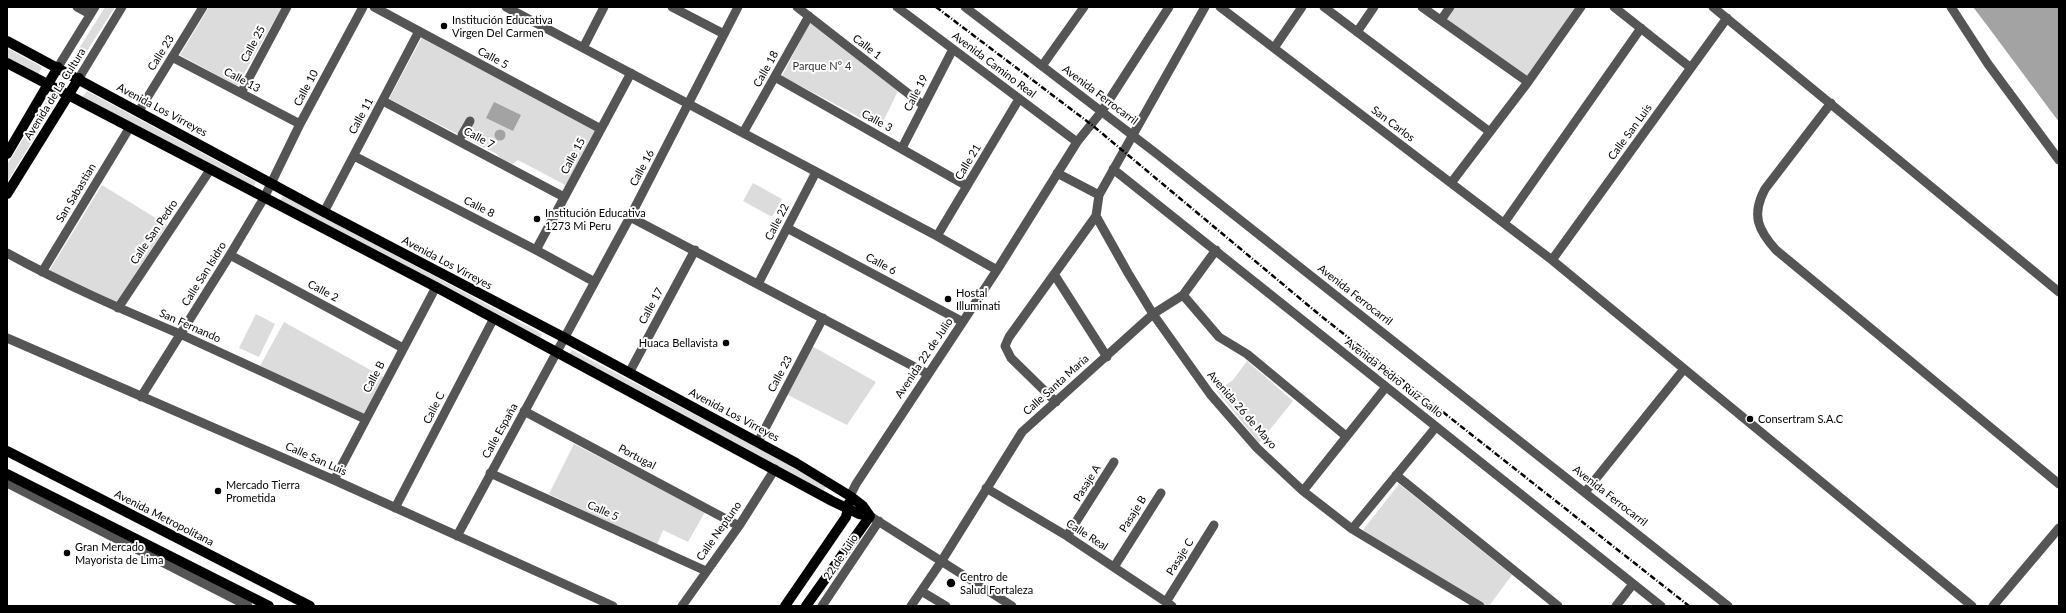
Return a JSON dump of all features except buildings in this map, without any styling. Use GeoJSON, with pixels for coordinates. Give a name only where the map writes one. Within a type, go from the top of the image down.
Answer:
{"type":"FeatureCollection","features":[{"type":"Feature","properties":{"kind":"main road","name":"Avenida Los Virreyes"},"geometry":{"type":"LineString","coordinates":[[7,41],[79,78],[324,212],[565,338],[796,462],[864,506],[870,516]]}},
{"type":"Feature","properties":{"kind":"main road","name":"Avenida Los Virreyes"},"geometry":{"type":"LineString","coordinates":[[7,63],[436,287],[848,508],[870,516]]}},
{"type":"Feature","properties":{"kind":"main road","name":"Avenida de La Cultura"},"geometry":{"type":"LineString","coordinates":[[7,154],[58,68]]}},
{"type":"Feature","properties":{"kind":"main road","name":"Avenida de La Cultura"},"geometry":{"type":"LineString","coordinates":[[7,194],[79,78]]}},
{"type":"Feature","properties":{"kind":"main road","name":"Avenida Metropolitana"},"geometry":{"type":"LineString","coordinates":[[7,451],[310,606]]}},
{"type":"Feature","properties":{"kind":"main road"},"geometry":{"type":"LineString","coordinates":[[7,474],[269,606]]}},
{"type":"Feature","properties":{"kind":"main road","name":"Avenida 22 de Julio"},"geometry":{"type":"LineString","coordinates":[[785,606],[846,517],[850,496]]}},
{"type":"Feature","properties":{"kind":"main road"},"geometry":{"type":"LineString","coordinates":[[806,606],[870,516]]}},
{"type":"Feature","properties":{"kind":"street"},"geometry":{"type":"LineString","coordinates":[[77,7],[92,10]]}},
{"type":"Feature","properties":{"kind":"street","name":"Avenida de La Cultura"},"geometry":{"type":"LineString","coordinates":[[79,78],[122,7]]}},
{"type":"Feature","properties":{"kind":"street","name":"Calle 23"},"geometry":{"type":"LineString","coordinates":[[139,111],[203,7]]}},
{"type":"Feature","properties":{"kind":"street","name":"Calle 25"},"geometry":{"type":"LineString","coordinates":[[241,93],[287,7]]}},
{"type":"Feature","properties":{"kind":"street","name":"Calle 10"},"geometry":{"type":"LineString","coordinates":[[270,182],[363,7]]}},
{"type":"Feature","properties":{"kind":"street","name":"Calle 5"},"geometry":{"type":"LineString","coordinates":[[374,7],[601,129]]}},
{"type":"Feature","properties":{"kind":"street"},"geometry":{"type":"LineString","coordinates":[[506,7],[937,236],[997,270]]}},
{"type":"Feature","properties":{"kind":"street"},"geometry":{"type":"LineString","coordinates":[[583,48],[604,7]]}},
{"type":"Feature","properties":{"kind":"street"},"geometry":{"type":"LineString","coordinates":[[672,7],[724,34]]}},
{"type":"Feature","properties":{"kind":"street","name":"Calle 16"},"geometry":{"type":"LineString","coordinates":[[565,338],[593,281],[630,217],[738,7]]}},
{"type":"Feature","properties":{"kind":"street","name":"Calle 1"},"geometry":{"type":"LineString","coordinates":[[797,7],[923,105]]}},
{"type":"Feature","properties":{"kind":"street","name":"Avenida Camino Real"},"geometry":{"type":"LineString","coordinates":[[896,7],[1077,142]]}},
{"type":"Feature","properties":{"kind":"street","name":"Avenida Ferrocarril"},"geometry":{"type":"LineString","coordinates":[[965,7],[1132,134],[1586,491],[1728,606]]}},
{"type":"Feature","properties":{"kind":"street"},"geometry":{"type":"LineString","coordinates":[[1042,66],[1083,7]]}},
{"type":"Feature","properties":{"kind":"street","name":"Avenida 22 de Julio"},"geometry":{"type":"LineString","coordinates":[[850,496],[856,484],[997,270],[1077,142],[1102,111],[1169,7]]}},
{"type":"Feature","properties":{"kind":"street"},"geometry":{"type":"LineString","coordinates":[[1056,402],[1011,358],[1005,346],[1009,337],[1096,216],[1099,195],[1132,134],[1205,7]]}},
{"type":"Feature","properties":{"kind":"street"},"geometry":{"type":"LineString","coordinates":[[1274,48],[1302,7]]}},
{"type":"Feature","properties":{"kind":"street"},"geometry":{"type":"LineString","coordinates":[[1324,7],[1490,132]]}},
{"type":"Feature","properties":{"kind":"street"},"geometry":{"type":"LineString","coordinates":[[1357,32],[1374,7]]}},
{"type":"Feature","properties":{"kind":"street"},"geometry":{"type":"LineString","coordinates":[[1422,7],[1528,82]]}},
{"type":"Feature","properties":{"kind":"street"},"geometry":{"type":"LineString","coordinates":[[1441,20],[1450,7]]}},
{"type":"Feature","properties":{"kind":"street"},"geometry":{"type":"LineString","coordinates":[[1451,183],[1528,82],[1581,7]]}},
{"type":"Feature","properties":{"kind":"street"},"geometry":{"type":"LineString","coordinates":[[1614,7],[1691,68]]}},
{"type":"Feature","properties":{"kind":"street"},"geometry":{"type":"LineString","coordinates":[[1713,7],[2059,292]]}},
{"type":"Feature","properties":{"kind":"street"},"geometry":{"type":"LineString","coordinates":[[1951,7],[1988,64],[2059,160]]}},
{"type":"Feature","properties":{"kind":"street","name":"San Carlos"},"geometry":{"type":"LineString","coordinates":[[1224,8],[1274,48],[1552,260],[1972,606]]}},
{"type":"Feature","properties":{"kind":"street","name":"Avenida de La Cultura"},"geometry":{"type":"LineString","coordinates":[[58,68],[92,10]]}},
{"type":"Feature","properties":{"kind":"street","name":"Calle 18"},"geometry":{"type":"LineString","coordinates":[[743,133],[809,16]]}},
{"type":"Feature","properties":{"kind":"street","name":"Calle San Luis"},"geometry":{"type":"LineString","coordinates":[[1552,260],[1727,18]]}},
{"type":"Feature","properties":{"kind":"street"},"geometry":{"type":"LineString","coordinates":[[1504,223],[1641,28]]}},
{"type":"Feature","properties":{"kind":"street","name":"Calle 11"},"geometry":{"type":"LineString","coordinates":[[324,212],[419,31]]}},
{"type":"Feature","properties":{"kind":"street","name":"Calle 19"},"geometry":{"type":"LineString","coordinates":[[902,148],[953,49]]}},
{"type":"Feature","properties":{"kind":"street","name":"Calle 13"},"geometry":{"type":"LineString","coordinates":[[172,57],[300,124]]}},
{"type":"Feature","properties":{"kind":"street","name":"Calle 15"},"geometry":{"type":"LineString","coordinates":[[536,250],[631,73]]}},
{"type":"Feature","properties":{"kind":"street","name":"Calle 3"},"geometry":{"type":"LineString","coordinates":[[775,76],[967,186]]}},
{"type":"Feature","properties":{"kind":"street","name":"Calle 21"},"geometry":{"type":"LineString","coordinates":[[937,236],[1019,99]]}},
{"type":"Feature","properties":{"kind":"street","name":"Calle 7"},"geometry":{"type":"LineString","coordinates":[[383,101],[564,197]]}},
{"type":"Feature","properties":{"kind":"street"},"geometry":{"type":"LineString","coordinates":[[1831,103],[1759,200],[1757,212],[1763,235],[1776,250],[2059,484]]}},
{"type":"Feature","properties":{"kind":"street"},"geometry":{"type":"LineString","coordinates":[[462,135],[470,121]]}},
{"type":"Feature","properties":{"kind":"street","name":"San Sabastian"},"geometry":{"type":"LineString","coordinates":[[42,272],[130,127]]}},
{"type":"Feature","properties":{"kind":"street","name":"Calle 8"},"geometry":{"type":"LineString","coordinates":[[354,156],[593,281]]}},
{"type":"Feature","properties":{"kind":"street","name":"Avenida Pedro Ruiz Gallo"},"geometry":{"type":"LineString","coordinates":[[1113,169],[1660,606]]}},
{"type":"Feature","properties":{"kind":"street","name":"Calle San Pedro"},"geometry":{"type":"LineString","coordinates":[[118,308],[210,170]]}},
{"type":"Feature","properties":{"kind":"street","name":"Calle 22"},"geometry":{"type":"LineString","coordinates":[[758,284],[816,172]]}},
{"type":"Feature","properties":{"kind":"street"},"geometry":{"type":"LineString","coordinates":[[1057,173],[1099,195]]}},
{"type":"Feature","properties":{"kind":"street","name":"Calle San Isidro"},"geometry":{"type":"LineString","coordinates":[[141,397],[230,256],[264,198],[270,182]]}},
{"type":"Feature","properties":{"kind":"street","name":"Avenida 26 de Mayo"},"geometry":{"type":"LineString","coordinates":[[1096,216],[1153,314],[1210,394],[1257,448],[1303,491],[1352,529],[1480,606]]}},
{"type":"Feature","properties":{"kind":"street"},"geometry":{"type":"LineString","coordinates":[[630,217],[928,374]]}},
{"type":"Feature","properties":{"kind":"street","name":"Calle 6"},"geometry":{"type":"LineString","coordinates":[[787,228],[963,322]]}},
{"type":"Feature","properties":{"kind":"street","name":"Calle 17"},"geometry":{"type":"LineString","coordinates":[[629,373],[694,250]]}},
{"type":"Feature","properties":{"kind":"street","name":"Calle Santa María"},"geometry":{"type":"LineString","coordinates":[[911,606],[941,562],[1022,432],[1153,314],[1183,295],[1216,250]]}},
{"type":"Feature","properties":{"kind":"street","name":"San Fernando"},"geometry":{"type":"LineString","coordinates":[[7,253],[42,272],[118,308],[365,419]]}},
{"type":"Feature","properties":{"kind":"street","name":"Calle 2"},"geometry":{"type":"LineString","coordinates":[[230,256],[404,348]]}},
{"type":"Feature","properties":{"kind":"street"},"geometry":{"type":"LineString","coordinates":[[1054,274],[1107,357]]}},
{"type":"Feature","properties":{"kind":"street","name":"Calle B"},"geometry":{"type":"LineString","coordinates":[[334,480],[436,287]]}},
{"type":"Feature","properties":{"kind":"street"},"geometry":{"type":"LineString","coordinates":[[1183,295],[1219,337],[1247,354],[1346,436]]}},
{"type":"Feature","properties":{"kind":"street","name":"Calle C"},"geometry":{"type":"LineString","coordinates":[[395,508],[494,318]]}},
{"type":"Feature","properties":{"kind":"street","name":"Calle 23"},"geometry":{"type":"LineString","coordinates":[[758,442],[823,318]]}},
{"type":"Feature","properties":{"kind":"street","name":"Calle San Luis"},"geometry":{"type":"LineString","coordinates":[[7,338],[334,480],[614,606]]}},
{"type":"Feature","properties":{"kind":"street","name":"Calle España"},"geometry":{"type":"LineString","coordinates":[[457,536],[565,338]]}},
{"type":"Feature","properties":{"kind":"street"},"geometry":{"type":"LineString","coordinates":[[1586,491],[1684,369]]}},
{"type":"Feature","properties":{"kind":"street"},"geometry":{"type":"LineString","coordinates":[[1303,491],[1386,387]]}},
{"type":"Feature","properties":{"kind":"street","name":"Portugal"},"geometry":{"type":"LineString","coordinates":[[524,411],[738,526]]}},
{"type":"Feature","properties":{"kind":"street"},"geometry":{"type":"LineString","coordinates":[[1352,529],[1436,427]]}},
{"type":"Feature","properties":{"kind":"street","name":"Pasaje A"},"geometry":{"type":"LineString","coordinates":[[1067,536],[1114,462]]}},
{"type":"Feature","properties":{"kind":"street","name":"Calle Neptuno"},"geometry":{"type":"LineString","coordinates":[[682,606],[738,526],[775,469]]}},
{"type":"Feature","properties":{"kind":"street","name":"Calle 5"},"geometry":{"type":"LineString","coordinates":[[490,474],[706,571]]}},
{"type":"Feature","properties":{"kind":"street"},"geometry":{"type":"LineString","coordinates":[[1396,475],[1558,606]]}},
{"type":"Feature","properties":{"kind":"street"},"geometry":{"type":"LineString","coordinates":[[7,483],[248,606]]}},
{"type":"Feature","properties":{"kind":"street","name":"Calle Real"},"geometry":{"type":"LineString","coordinates":[[986,488],[1067,536],[1169,604]]}},
{"type":"Feature","properties":{"kind":"street","name":"Pasaje B"},"geometry":{"type":"LineString","coordinates":[[1114,567],[1160,493]]}},
{"type":"Feature","properties":{"kind":"street","name":"Avenida Los Virreyes"},"geometry":{"type":"LineString","coordinates":[[870,516],[1012,606]]}},
{"type":"Feature","properties":{"kind":"street","name":"22 de Julio"},"geometry":{"type":"LineString","coordinates":[[822,606],[879,521]]}},
{"type":"Feature","properties":{"kind":"street","name":"Pasaje C"},"geometry":{"type":"LineString","coordinates":[[1169,604],[1214,525]]}},
{"type":"Feature","properties":{"kind":"street"},"geometry":{"type":"LineString","coordinates":[[1993,606],[2059,528]]}},
{"type":"Feature","properties":{"kind":"street"},"geometry":{"type":"LineString","coordinates":[[1616,606],[1633,584]]}},
{"type":"Feature","properties":{"kind":"street"},"geometry":{"type":"LineString","coordinates":[[921,591],[946,606]]}},
{"type":"Feature","properties":{"kind":"green space"},"geometry":{"type":"Polygon","coordinates":[[[105,7],[115,7],[80,62],[73,58],[105,7]]]}},
{"type":"Feature","properties":{"kind":"green space"},"geometry":{"type":"Polygon","coordinates":[[[209,7],[282,7],[237,86],[180,55],[209,7]]]}},
{"type":"Feature","properties":{"kind":"green space"},"geometry":{"type":"Polygon","coordinates":[[[1455,7],[1576,7],[1526,77],[1447,19],[1455,7]]]}},
{"type":"Feature","properties":{"kind":"green space","name":"Parque N° 4"},"geometry":{"type":"Polygon","coordinates":[[[810,22],[898,91],[880,128],[782,76],[810,22]]]}},
{"type":"Feature","properties":{"kind":"green space"},"geometry":{"type":"Polygon","coordinates":[[[422,37],[596,129],[567,186],[518,160],[511,165],[502,161],[497,154],[389,99],[422,37]]]}},
{"type":"Feature","properties":{"kind":"green space"},"geometry":{"type":"Polygon","coordinates":[[[7,48],[42,67],[38,75],[7,59],[7,48]]]}},
{"type":"Feature","properties":{"kind":"green space"},"geometry":{"type":"Polygon","coordinates":[[[87,91],[256,182],[253,188],[82,98],[87,91]]]}},
{"type":"Feature","properties":{"kind":"green space"},"geometry":{"type":"Polygon","coordinates":[[[49,97],[57,101],[7,182],[7,165],[49,97]]]}},
{"type":"Feature","properties":{"kind":"green space"},"geometry":{"type":"Polygon","coordinates":[[[753,183],[782,199],[772,217],[743,201],[753,183]]]}},
{"type":"Feature","properties":{"kind":"green space"},"geometry":{"type":"Polygon","coordinates":[[[102,185],[167,225],[116,303],[49,271],[102,185]]]}},
{"type":"Feature","properties":{"kind":"green space"},"geometry":{"type":"Polygon","coordinates":[[[283,195],[542,334],[539,340],[279,203],[283,195]]]}},
{"type":"Feature","properties":{"kind":"green space"},"geometry":{"type":"Polygon","coordinates":[[[256,314],[275,324],[259,357],[239,348],[256,314]]]}},
{"type":"Feature","properties":{"kind":"green space"},"geometry":{"type":"Polygon","coordinates":[[[284,322],[385,378],[366,413],[362,415],[260,366],[284,322]]]}},
{"type":"Feature","properties":{"kind":"green space"},"geometry":{"type":"Polygon","coordinates":[[[812,346],[876,382],[847,425],[786,394],[812,346]]]}},
{"type":"Feature","properties":{"kind":"green space"},"geometry":{"type":"Polygon","coordinates":[[[572,350],[827,484],[824,491],[568,356],[572,350]]]}},
{"type":"Feature","properties":{"kind":"green space"},"geometry":{"type":"Polygon","coordinates":[[[1247,361],[1293,401],[1259,443],[1217,391],[1233,380],[1247,361]]]}},
{"type":"Feature","properties":{"kind":"green space"},"geometry":{"type":"Polygon","coordinates":[[[574,444],[705,512],[688,542],[663,530],[657,545],[549,494],[574,444]]]}},
{"type":"Feature","properties":{"kind":"green space"},"geometry":{"type":"Polygon","coordinates":[[[1399,484],[1512,575],[1489,606],[1486,606],[1363,530],[1399,484]]]}},
{"type":"Feature","properties":{"kind":"shaded area"},"geometry":{"type":"Polygon","coordinates":[[[1973,7],[2059,7],[2059,122],[1983,20],[1973,7]]]}},
{"type":"Feature","properties":{"kind":"shaded area"},"geometry":{"type":"Polygon","coordinates":[[[494,102],[521,115],[513,131],[486,118],[494,102]]]}},
{"type":"Feature","properties":{"kind":"shaded area"},"geometry":{"type":"Polygon","coordinates":[[[500,129],[504,131],[506,135],[504,139],[500,141],[496,139],[494,135],[496,131],[500,129]]]}},
{"type":"Feature","properties":{"kind":"railway"},"geometry":{"type":"LineString","coordinates":[[936,7],[1092,125],[1321,316],[1689,606]]}},
{"type":"Feature","properties":{"kind":"place","name":"Institución Educativa Virgen Del Carmen"},"geometry":{"type":"Point","coordinates":[444,26]}},
{"type":"Feature","properties":{"kind":"place","name":"Institución Educativa 1273 Mi Peru"},"geometry":{"type":"Point","coordinates":[537,219]}},
{"type":"Feature","properties":{"kind":"place","name":"Hostal Illuminati"},"geometry":{"type":"Point","coordinates":[948,299]}},
{"type":"Feature","properties":{"kind":"place","name":"Huaca Bellavista"},"geometry":{"type":"Point","coordinates":[726,343]}},
{"type":"Feature","properties":{"kind":"place","name":"Consertram S.A.C"},"geometry":{"type":"Point","coordinates":[1750,419]}},
{"type":"Feature","properties":{"kind":"place","name":"Mercado Tierra Prometida"},"geometry":{"type":"Point","coordinates":[218,491]}},
{"type":"Feature","properties":{"kind":"place","name":"Gran Mercado Mayorista de Lima"},"geometry":{"type":"Point","coordinates":[67,553]}},
{"type":"Feature","properties":{"kind":"place","name":"Centro de Salud Fortaleza"},"geometry":{"type":"Point","coordinates":[951,583]}}]}
